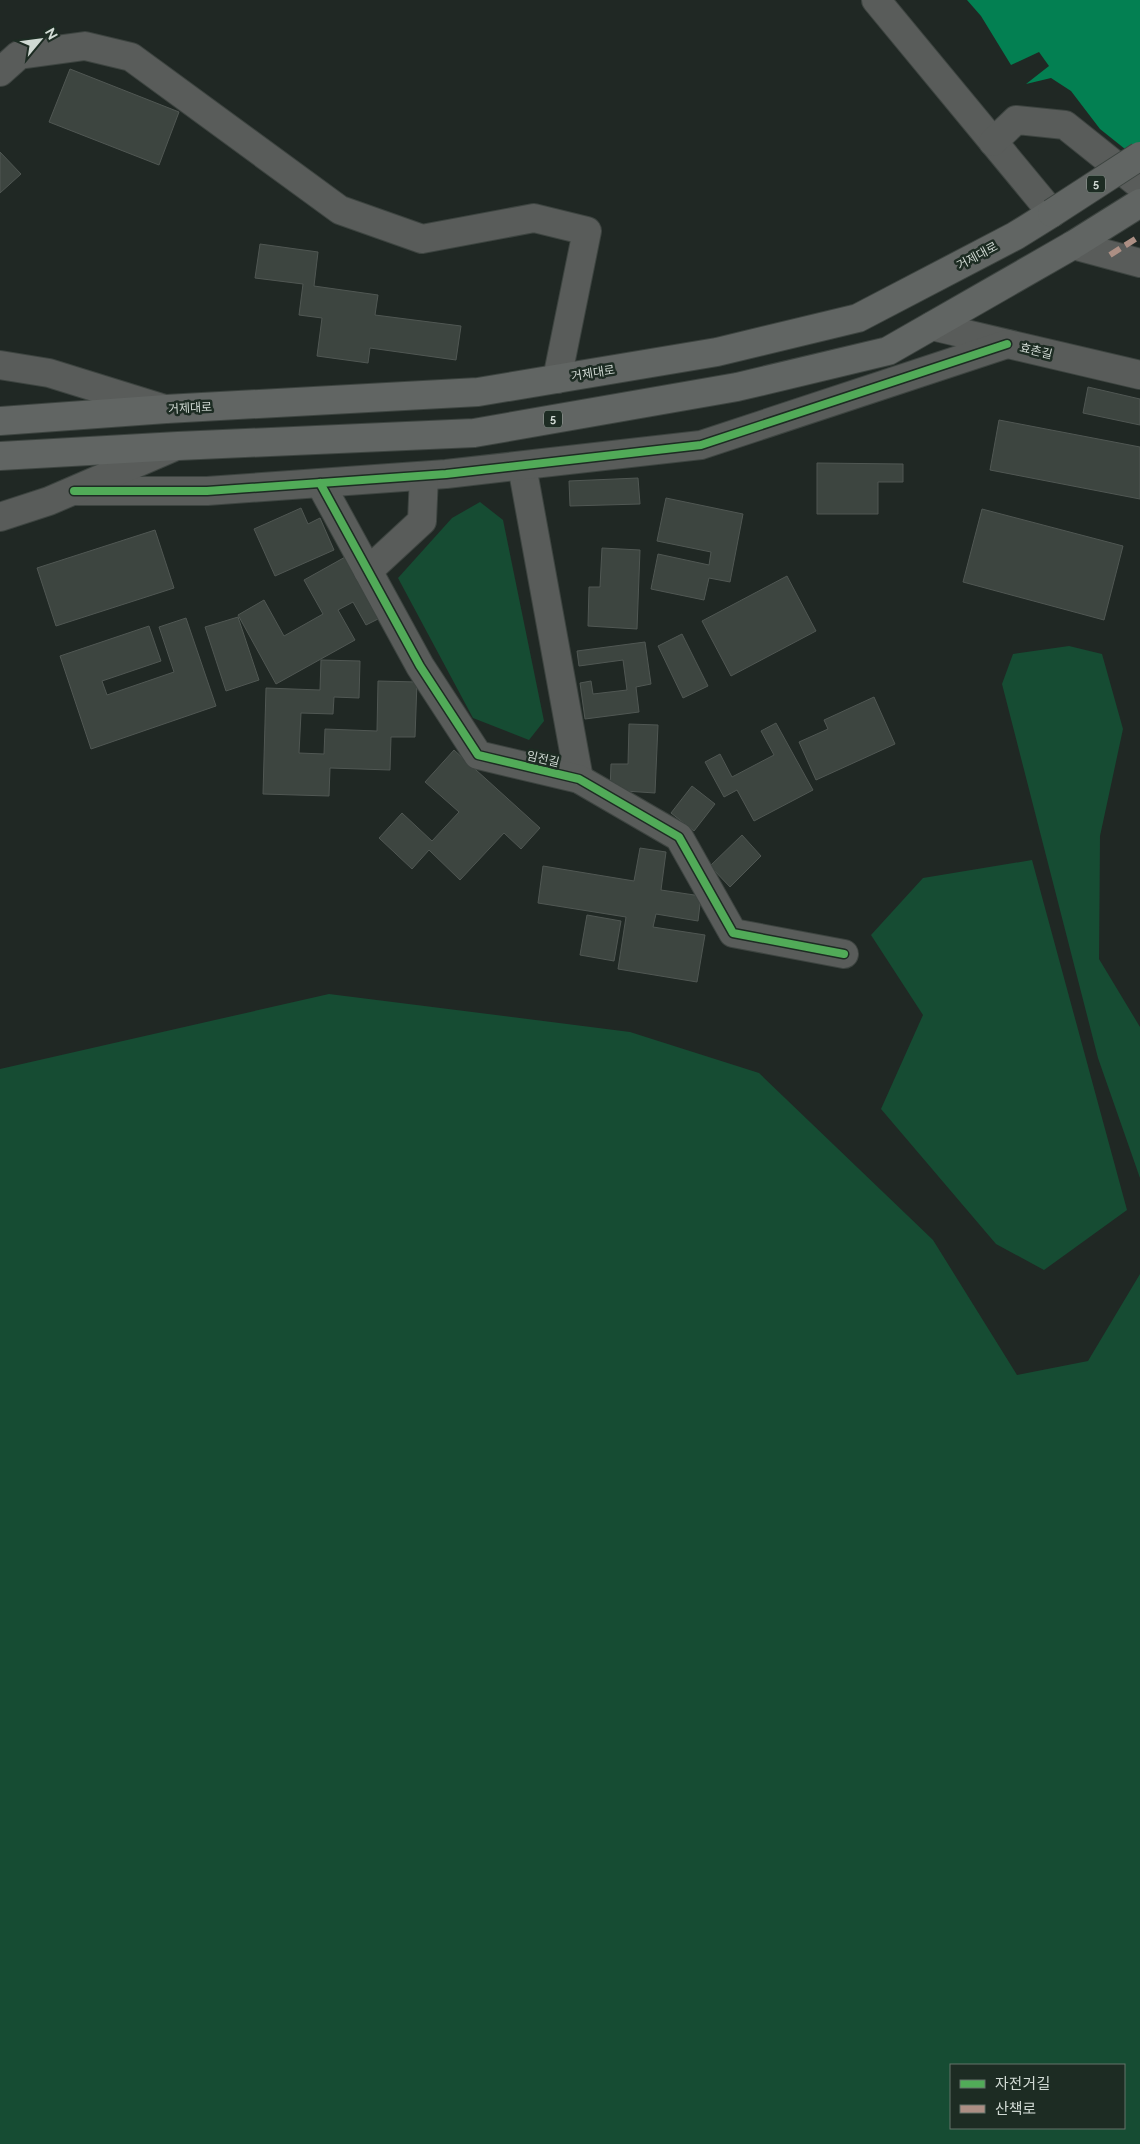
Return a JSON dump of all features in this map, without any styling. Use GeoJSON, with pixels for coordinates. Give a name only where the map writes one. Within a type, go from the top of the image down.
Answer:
{"type":"FeatureCollection","features":[{"type":"Feature","properties":{"kind":"main road","name":"거제대로"},"geometry":{"type":"LineString","coordinates":[[0,421],[166,409],[478,392],[717,352],[858,318],[1015,236],[1140,156]]}},
{"type":"Feature","properties":{"kind":"main road","name":"5"},"geometry":{"type":"LineString","coordinates":[[0,456],[474,433],[737,387],[888,351],[1073,245],[1140,203]]}},
{"type":"Feature","properties":{"kind":"street"},"geometry":{"type":"LineString","coordinates":[[876,0],[1052,213]]}},
{"type":"Feature","properties":{"kind":"street"},"geometry":{"type":"LineString","coordinates":[[0,72],[19,55],[85,46],[131,57],[340,210],[422,239],[534,218],[587,230],[557,379]]}},
{"type":"Feature","properties":{"kind":"street"},"geometry":{"type":"LineString","coordinates":[[993,142],[1016,120],[1065,125],[1140,185]]}},
{"type":"Feature","properties":{"kind":"street"},"geometry":{"type":"LineString","coordinates":[[1073,245],[1140,263]]}},
{"type":"Feature","properties":{"kind":"street","name":"효촌길"},"geometry":{"type":"LineString","coordinates":[[932,326],[1140,375]]}},
{"type":"Feature","properties":{"kind":"street"},"geometry":{"type":"LineString","coordinates":[[74,491],[207,491],[424,476],[701,445],[1007,344]]}},
{"type":"Feature","properties":{"kind":"street"},"geometry":{"type":"LineString","coordinates":[[0,365],[49,373],[166,409]]}},
{"type":"Feature","properties":{"kind":"street"},"geometry":{"type":"LineString","coordinates":[[0,517],[49,501],[178,446]]}},
{"type":"Feature","properties":{"kind":"street"},"geometry":{"type":"LineString","coordinates":[[522,466],[579,779]]}},
{"type":"Feature","properties":{"kind":"street"},"geometry":{"type":"LineString","coordinates":[[368,571],[422,521],[424,476]]}},
{"type":"Feature","properties":{"kind":"street","name":"임전길"},"geometry":{"type":"LineString","coordinates":[[320,483],[420,666],[478,755],[579,779],[679,837],[733,933],[844,954]]}},
{"type":"Feature","properties":{"kind":"shaded area"},"geometry":{"type":"Polygon","coordinates":[[[967,0],[1140,0],[1140,161],[1100,129],[1071,91],[1051,78],[1026,84],[1049,66],[1039,52],[1011,65],[981,16],[967,0]]]}},
{"type":"Feature","properties":{"kind":"shaded area"},"geometry":{"type":"Polygon","coordinates":[[[480,502],[503,520],[544,721],[529,740],[473,718],[398,578],[452,518],[480,502]]]}},
{"type":"Feature","properties":{"kind":"shaded area"},"geometry":{"type":"Polygon","coordinates":[[[1069,646],[1102,654],[1123,729],[1100,836],[1099,959],[1140,1027],[1140,1178],[1098,1058],[1002,684],[1013,654],[1069,646]]]}},
{"type":"Feature","properties":{"kind":"shaded area"},"geometry":{"type":"Polygon","coordinates":[[[1032,860],[1127,1210],[1044,1270],[996,1244],[881,1109],[923,1015],[871,935],[923,878],[1032,860]]]}},
{"type":"Feature","properties":{"kind":"shaded area"},"geometry":{"type":"Polygon","coordinates":[[[329,994],[630,1032],[759,1073],[933,1240],[1017,1375],[1088,1361],[1140,1274],[1140,2144],[0,2144],[0,1069],[329,994]]]}},
{"type":"Feature","properties":{"kind":"building"},"geometry":{"type":"Polygon","coordinates":[[[70,69],[179,112],[159,165],[49,122],[70,69]]]}},
{"type":"Feature","properties":{"kind":"building"},"geometry":{"type":"Polygon","coordinates":[[[0,152],[21,174],[0,193],[0,152]]]}},
{"type":"Feature","properties":{"kind":"building"},"geometry":{"type":"Polygon","coordinates":[[[260,244],[318,252],[314,286],[378,295],[375,315],[461,326],[456,360],[370,348],[368,363],[317,356],[322,318],[299,315],[303,284],[255,278],[260,244]]]}},
{"type":"Feature","properties":{"kind":"building"},"geometry":{"type":"Polygon","coordinates":[[[1088,387],[1140,399],[1140,425],[1083,413],[1088,387]]]}},
{"type":"Feature","properties":{"kind":"building"},"geometry":{"type":"Polygon","coordinates":[[[999,420],[1140,447],[1140,499],[990,470],[999,420]]]}},
{"type":"Feature","properties":{"kind":"building"},"geometry":{"type":"Polygon","coordinates":[[[817,463],[903,464],[903,482],[878,482],[878,514],[817,514],[817,463]]]}},
{"type":"Feature","properties":{"kind":"building"},"geometry":{"type":"Polygon","coordinates":[[[638,478],[640,504],[570,506],[569,481],[638,478]]]}},
{"type":"Feature","properties":{"kind":"building"},"geometry":{"type":"Polygon","coordinates":[[[666,498],[743,514],[730,582],[709,578],[704,600],[651,589],[658,554],[709,565],[711,552],[657,541],[666,498]]]}},
{"type":"Feature","properties":{"kind":"building"},"geometry":{"type":"Polygon","coordinates":[[[301,508],[308,524],[320,518],[334,550],[275,576],[254,529],[301,508]]]}},
{"type":"Feature","properties":{"kind":"building"},"geometry":{"type":"Polygon","coordinates":[[[982,509],[1123,546],[1104,620],[963,582],[982,509]]]}},
{"type":"Feature","properties":{"kind":"building"},"geometry":{"type":"Polygon","coordinates":[[[155,530],[174,588],[56,626],[37,568],[155,530]]]}},
{"type":"Feature","properties":{"kind":"building"},"geometry":{"type":"Polygon","coordinates":[[[602,548],[640,550],[637,629],[588,626],[589,587],[600,587],[602,548]]]}},
{"type":"Feature","properties":{"kind":"building"},"geometry":{"type":"Polygon","coordinates":[[[347,556],[382,617],[366,625],[353,602],[338,610],[355,640],[276,684],[238,615],[264,600],[284,636],[323,614],[304,580],[347,556]]]}},
{"type":"Feature","properties":{"kind":"building"},"geometry":{"type":"Polygon","coordinates":[[[787,576],[816,631],[731,676],[702,621],[787,576]]]}},
{"type":"Feature","properties":{"kind":"building"},"geometry":{"type":"Polygon","coordinates":[[[238,617],[259,680],[226,691],[205,627],[238,617]]]}},
{"type":"Feature","properties":{"kind":"building"},"geometry":{"type":"Polygon","coordinates":[[[186,618],[216,706],[91,749],[60,656],[149,626],[161,661],[102,681],[107,695],[174,672],[159,627],[186,618]]]}},
{"type":"Feature","properties":{"kind":"building"},"geometry":{"type":"Polygon","coordinates":[[[682,634],[708,686],[683,698],[658,646],[682,634]]]}},
{"type":"Feature","properties":{"kind":"building"},"geometry":{"type":"Polygon","coordinates":[[[645,642],[651,684],[636,687],[639,712],[585,719],[580,683],[591,681],[593,694],[627,690],[623,660],[579,666],[577,651],[645,642]]]}},
{"type":"Feature","properties":{"kind":"building"},"geometry":{"type":"Polygon","coordinates":[[[321,660],[360,661],[359,698],[334,697],[333,714],[301,713],[299,753],[324,754],[325,729],[377,731],[378,681],[417,682],[415,737],[391,737],[390,770],[330,768],[329,796],[263,794],[266,688],[320,690],[321,660]]]}},
{"type":"Feature","properties":{"kind":"building"},"geometry":{"type":"Polygon","coordinates":[[[874,697],[895,744],[816,780],[799,742],[828,729],[824,720],[874,697]]]}},
{"type":"Feature","properties":{"kind":"building"},"geometry":{"type":"Polygon","coordinates":[[[776,723],[813,790],[754,821],[737,790],[724,797],[705,762],[720,754],[732,777],[774,755],[761,731],[776,723]]]}},
{"type":"Feature","properties":{"kind":"building"},"geometry":{"type":"Polygon","coordinates":[[[629,724],[658,725],[655,793],[610,790],[611,764],[628,764],[629,724]]]}},
{"type":"Feature","properties":{"kind":"building"},"geometry":{"type":"Polygon","coordinates":[[[454,750],[540,828],[521,849],[504,833],[460,880],[429,850],[412,869],[379,838],[402,813],[432,841],[459,812],[425,782],[454,750]]]}},
{"type":"Feature","properties":{"kind":"building"},"geometry":{"type":"Polygon","coordinates":[[[692,786],[715,804],[694,831],[671,813],[692,786]]]}},
{"type":"Feature","properties":{"kind":"building"},"geometry":{"type":"Polygon","coordinates":[[[742,835],[761,856],[730,887],[710,866],[742,835]]]}},
{"type":"Feature","properties":{"kind":"building"},"geometry":{"type":"Polygon","coordinates":[[[640,848],[666,852],[661,890],[701,896],[698,921],[656,914],[653,927],[705,935],[697,982],[618,969],[626,917],[538,903],[543,866],[634,881],[640,848]]]}},
{"type":"Feature","properties":{"kind":"building"},"geometry":{"type":"Polygon","coordinates":[[[587,915],[621,921],[614,961],[580,955],[587,915]]]}},
{"type":"Feature","properties":{"kind":"marked path"},"geometry":{"type":"LineString","coordinates":[[1110,255],[1140,236]]}},
{"type":"Feature","properties":{"kind":"cycle path"},"geometry":{"type":"LineString","coordinates":[[74,491],[207,491],[446,474],[701,445],[1007,344]]}},
{"type":"Feature","properties":{"kind":"cycle path"},"geometry":{"type":"LineString","coordinates":[[320,483],[420,666],[478,755],[579,779],[679,837],[733,933],[844,954]]}}]}
